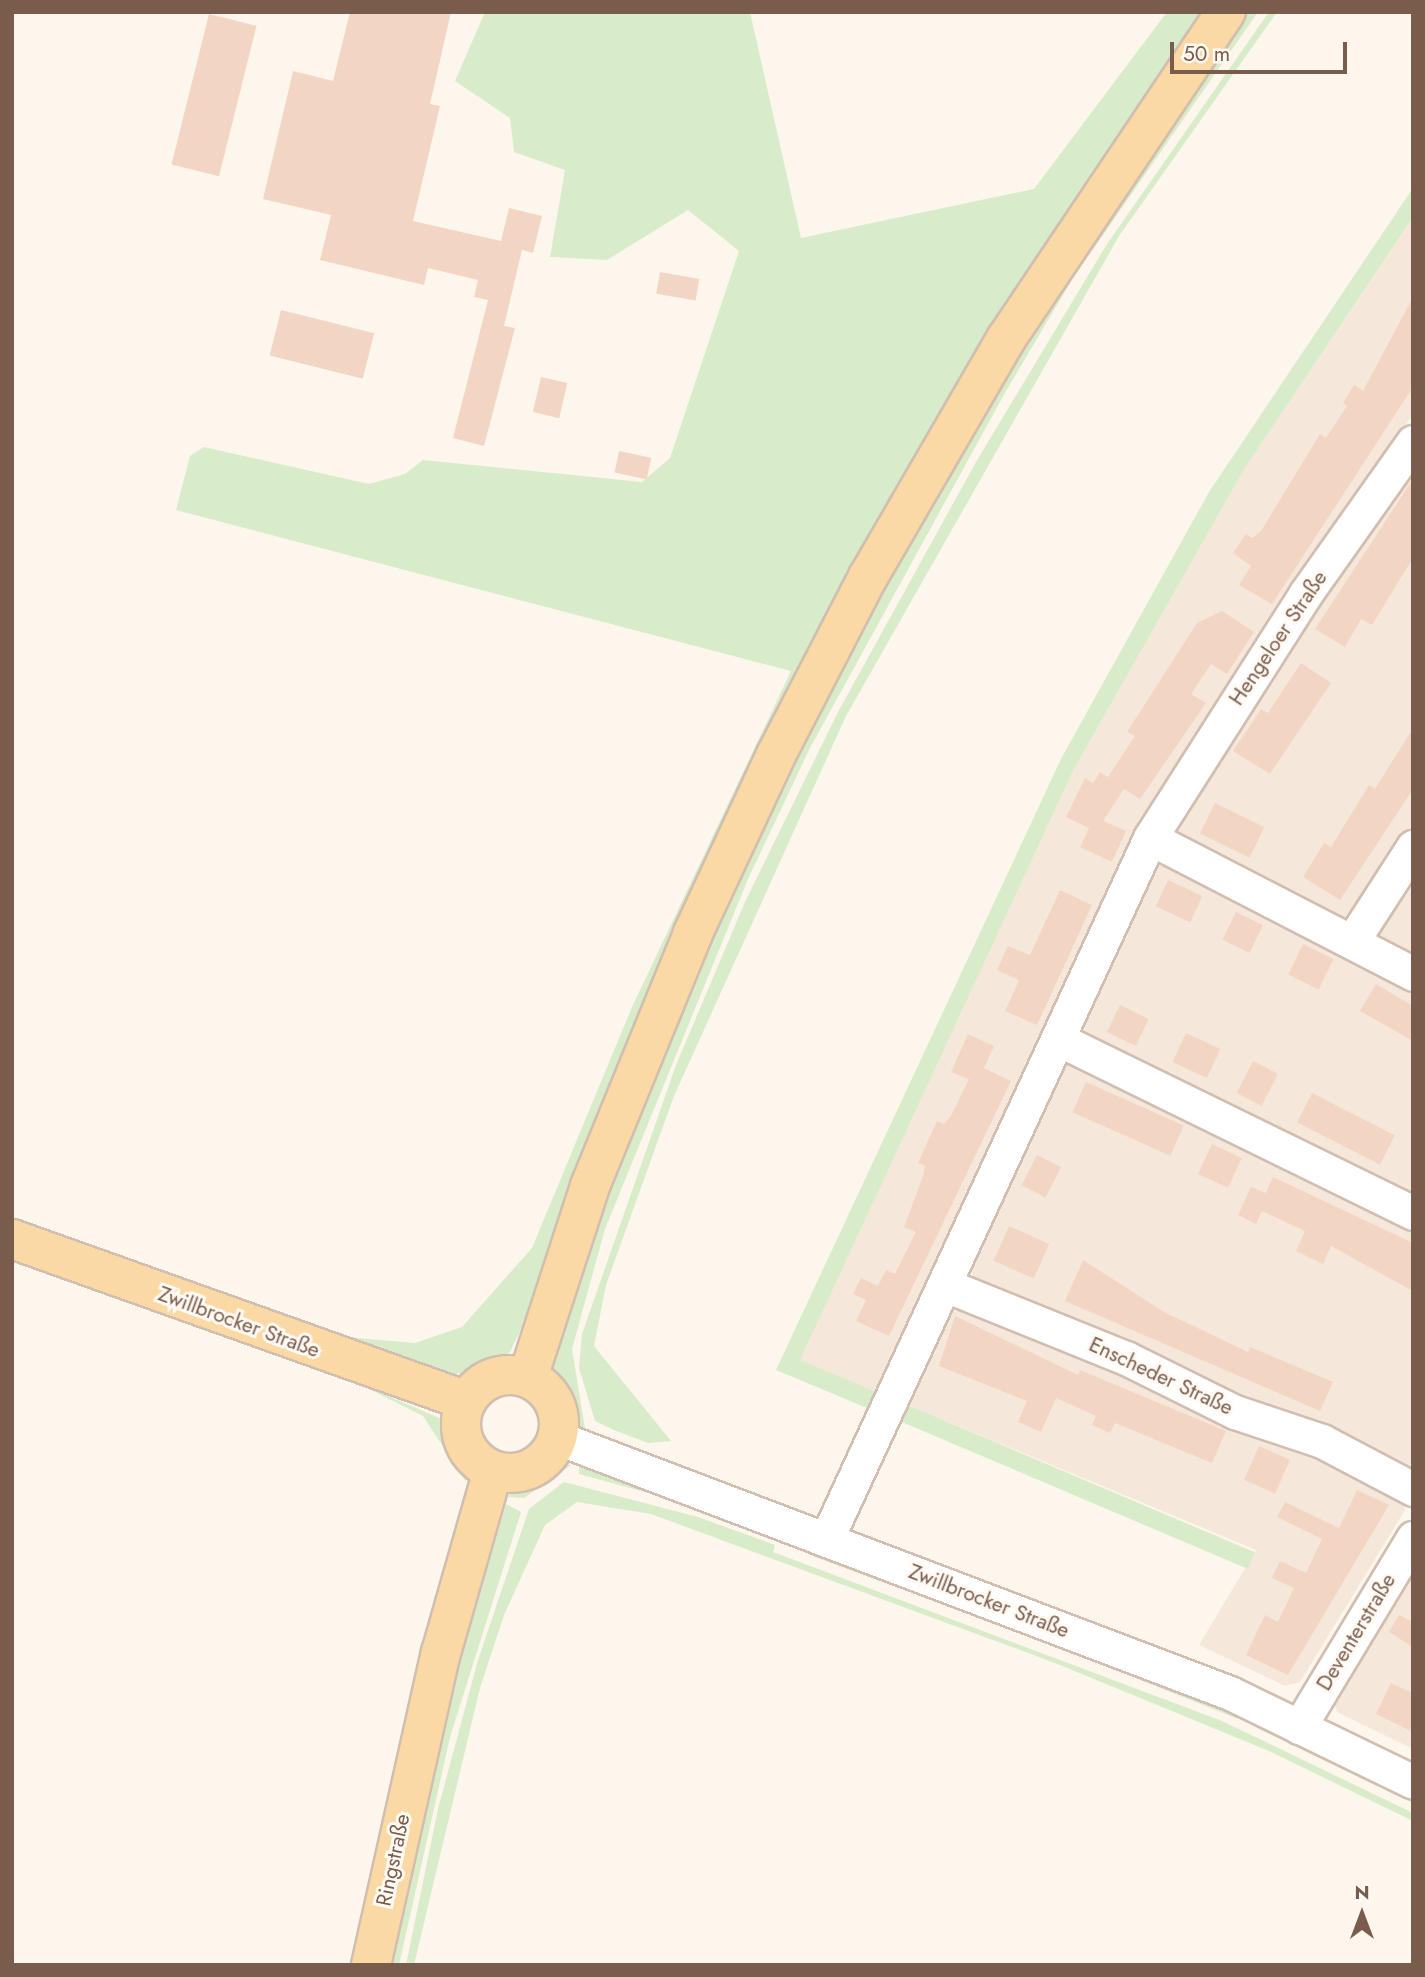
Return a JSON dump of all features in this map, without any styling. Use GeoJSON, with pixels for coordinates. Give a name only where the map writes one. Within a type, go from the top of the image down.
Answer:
{"type":"FeatureCollection","features":[{"type":"Feature","properties":{"kind":"main road"},"geometry":{"type":"LineString","coordinates":[[528,1377],[590,1185],[693,933],[776,755],[868,577],[1006,340],[1226,12]]}},
{"type":"Feature","properties":{"kind":"main road","name":"Zwillbrocker Straße"},"geometry":{"type":"LineString","coordinates":[[12,1239],[466,1401]]}},
{"type":"Feature","properties":{"kind":"main road"},"geometry":{"type":"LineString","coordinates":[[528,1377],[551,1395],[558,1438],[539,1464],[517,1472],[493,1470],[464,1441],[466,1401],[486,1381],[528,1377]]}},
{"type":"Feature","properties":{"kind":"main road","name":"Ringstraße"},"geometry":{"type":"LineString","coordinates":[[371,1965],[416,1756],[493,1470]]}},
{"type":"Feature","properties":{"kind":"street","name":"Hengeloer Straße"},"geometry":{"type":"LineString","coordinates":[[1060,1040],[1150,838],[1306,593],[1413,442]]}},
{"type":"Feature","properties":{"kind":"street"},"geometry":{"type":"LineString","coordinates":[[1150,838],[1353,940],[1413,974]]}},
{"type":"Feature","properties":{"kind":"street"},"geometry":{"type":"LineString","coordinates":[[1353,940],[1413,847]]}},
{"type":"Feature","properties":{"kind":"street"},"geometry":{"type":"LineString","coordinates":[[826,1540],[945,1285],[1026,1100],[1060,1040],[1413,1213]]}},
{"type":"Feature","properties":{"kind":"street","name":"Enscheder Straße"},"geometry":{"type":"LineString","coordinates":[[945,1285],[1126,1358],[1235,1412],[1322,1441],[1413,1489]]}},
{"type":"Feature","properties":{"kind":"street","name":"Zwillbrocker Straße"},"geometry":{"type":"LineString","coordinates":[[558,1438],[1220,1689],[1413,1782]]}},
{"type":"Feature","properties":{"kind":"street"},"geometry":{"type":"LineString","coordinates":[[1413,1496],[1413,1503]]}},
{"type":"Feature","properties":{"kind":"street","name":"Deventerstraße"},"geometry":{"type":"LineString","coordinates":[[1299,1727],[1413,1538]]}},
{"type":"Feature","properties":{"kind":"shaded area"},"geometry":{"type":"Polygon","coordinates":[[[1413,217],[1413,414],[1270,632],[881,1394],[799,1361],[1074,769],[1246,466],[1413,217]]]}},
{"type":"Feature","properties":{"kind":"shaded area"},"geometry":{"type":"Polygon","coordinates":[[[1413,456],[1413,826],[1353,917],[1335,919],[1178,843],[1175,822],[1413,456]]]}},
{"type":"Feature","properties":{"kind":"shaded area"},"geometry":{"type":"Polygon","coordinates":[[[1168,863],[1413,986],[1413,1202],[1086,1041],[1079,1020],[1150,869],[1168,863]]]}},
{"type":"Feature","properties":{"kind":"shaded area"},"geometry":{"type":"Polygon","coordinates":[[[1413,867],[1413,962],[1377,941],[1374,927],[1413,867]]]}},
{"type":"Feature","properties":{"kind":"shaded area"},"geometry":{"type":"Polygon","coordinates":[[[1076,1062],[1413,1227],[1413,1476],[977,1286],[968,1262],[1057,1068],[1076,1062]]]}},
{"type":"Feature","properties":{"kind":"shaded area"},"geometry":{"type":"Polygon","coordinates":[[[970,1307],[1401,1495],[1405,1510],[1300,1682],[1285,1686],[1199,1645],[1256,1550],[903,1403],[940,1315],[970,1307]]]}},
{"type":"Feature","properties":{"kind":"shaded area"},"geometry":{"type":"Polygon","coordinates":[[[1413,1564],[1413,1749],[1337,1712],[1332,1697],[1413,1564]]]}},
{"type":"Feature","properties":{"kind":"green space"},"geometry":{"type":"Polygon","coordinates":[[[485,12],[750,12],[801,238],[1034,189],[1167,12],[1206,12],[1003,317],[510,1352],[498,1364],[452,1375],[12,1223],[12,1217],[346,1337],[415,1343],[462,1327],[532,1248],[632,1007],[791,671],[176,510],[190,456],[204,447],[369,484],[405,474],[423,460],[642,482],[670,458],[739,251],[688,210],[607,260],[550,257],[565,170],[514,152],[510,118],[455,81],[485,12]]]}},
{"type":"Feature","properties":{"kind":"green space"},"geometry":{"type":"Polygon","coordinates":[[[1239,12],[1258,12],[1073,278],[1006,391],[810,748],[748,879],[605,1229],[572,1349],[585,1429],[574,1424],[551,1372],[562,1313],[597,1198],[770,792],[955,446],[1239,12]]]}},
{"type":"Feature","properties":{"kind":"green space"},"geometry":{"type":"Polygon","coordinates":[[[1269,12],[1277,12],[1119,236],[846,716],[674,1096],[606,1285],[594,1346],[671,1441],[648,1443],[614,1430],[595,1421],[579,1368],[582,1334],[676,1065],[745,902],[838,712],[976,462],[1107,244],[1269,12]]]}},
{"type":"Feature","properties":{"kind":"green space"},"geometry":{"type":"Polygon","coordinates":[[[1413,188],[1413,217],[1246,466],[1074,769],[800,1360],[881,1394],[874,1411],[776,1370],[1061,759],[1209,492],[1413,188]]]}},
{"type":"Feature","properties":{"kind":"green space"},"geometry":{"type":"Polygon","coordinates":[[[353,1381],[444,1420],[467,1468],[466,1482],[423,1416],[353,1381]]]}},
{"type":"Feature","properties":{"kind":"green space"},"geometry":{"type":"Polygon","coordinates":[[[903,1403],[1255,1552],[1248,1569],[896,1420],[903,1403]]]}},
{"type":"Feature","properties":{"kind":"green space"},"geometry":{"type":"Polygon","coordinates":[[[551,1463],[571,1465],[524,1498],[508,1497],[519,1478],[551,1463]]]}},
{"type":"Feature","properties":{"kind":"green space"},"geometry":{"type":"Polygon","coordinates":[[[579,1466],[602,1472],[685,1503],[579,1474],[579,1466]]]}},
{"type":"Feature","properties":{"kind":"green space"},"geometry":{"type":"Polygon","coordinates":[[[564,1482],[698,1517],[775,1545],[773,1552],[1222,1721],[1413,1813],[1413,1821],[1269,1751],[1055,1663],[651,1514],[577,1502],[545,1525],[504,1615],[480,1688],[414,1965],[406,1965],[438,1809],[478,1660],[529,1509],[564,1482]]]}},
{"type":"Feature","properties":{"kind":"green space"},"geometry":{"type":"Polygon","coordinates":[[[506,1504],[521,1512],[450,1737],[399,1965],[382,1965],[404,1852],[506,1504]]]}},
{"type":"Feature","properties":{"kind":"green space"},"geometry":{"type":"Polygon","coordinates":[[[812,1556],[834,1556],[1003,1619],[1000,1625],[812,1556]]]}},
{"type":"Feature","properties":{"kind":"green space"},"geometry":{"type":"Polygon","coordinates":[[[1032,1630],[1243,1708],[1238,1719],[1030,1636],[1032,1630]]]}},
{"type":"Feature","properties":{"kind":"green space"},"geometry":{"type":"Polygon","coordinates":[[[1262,1717],[1413,1797],[1413,1803],[1257,1728],[1262,1717]]]}},
{"type":"Feature","properties":{"kind":"building"},"geometry":{"type":"Polygon","coordinates":[[[350,12],[451,12],[430,104],[440,106],[413,221],[501,241],[509,208],[542,216],[533,253],[522,250],[504,326],[515,328],[484,446],[453,438],[488,300],[474,297],[478,280],[428,268],[424,285],[320,260],[331,215],[263,199],[293,71],[333,81],[350,12]]]}},
{"type":"Feature","properties":{"kind":"building"},"geometry":{"type":"Polygon","coordinates":[[[209,14],[257,26],[219,176],[172,164],[209,14]]]}},
{"type":"Feature","properties":{"kind":"building"},"geometry":{"type":"Polygon","coordinates":[[[660,272],[699,279],[696,301],[656,294],[660,272]]]}},
{"type":"Feature","properties":{"kind":"building"},"geometry":{"type":"Polygon","coordinates":[[[1413,297],[1413,387],[1272,604],[1239,585],[1251,566],[1233,553],[1246,534],[1252,538],[1261,531],[1320,434],[1326,438],[1347,406],[1343,403],[1354,385],[1363,391],[1413,297]]]}},
{"type":"Feature","properties":{"kind":"building"},"geometry":{"type":"Polygon","coordinates":[[[281,310],[374,333],[363,379],[270,356],[281,310]]]}},
{"type":"Feature","properties":{"kind":"building"},"geometry":{"type":"Polygon","coordinates":[[[541,377],[567,383],[559,418],[533,412],[541,377]]]}},
{"type":"Feature","properties":{"kind":"building"},"geometry":{"type":"Polygon","coordinates":[[[619,451],[651,458],[647,479],[614,473],[619,451]]]}},
{"type":"Feature","properties":{"kind":"building"},"geometry":{"type":"Polygon","coordinates":[[[1413,479],[1413,558],[1372,625],[1361,619],[1345,647],[1315,629],[1413,479]]]}},
{"type":"Feature","properties":{"kind":"building"},"geometry":{"type":"Polygon","coordinates":[[[1222,611],[1254,632],[1227,674],[1211,664],[1191,694],[1206,703],[1140,799],[1124,789],[1103,821],[1126,831],[1112,862],[1080,847],[1089,828],[1066,817],[1085,778],[1093,783],[1100,772],[1108,777],[1135,736],[1127,732],[1197,623],[1222,611]]]}},
{"type":"Feature","properties":{"kind":"building"},"geometry":{"type":"Polygon","coordinates":[[[1301,663],[1331,683],[1270,774],[1233,751],[1261,709],[1268,713],[1301,663]]]}},
{"type":"Feature","properties":{"kind":"building"},"geometry":{"type":"Polygon","coordinates":[[[1413,728],[1413,789],[1340,900],[1303,877],[1324,843],[1331,847],[1369,785],[1375,789],[1413,728]]]}},
{"type":"Feature","properties":{"kind":"building"},"geometry":{"type":"Polygon","coordinates":[[[1215,803],[1264,827],[1250,858],[1200,834],[1215,803]]]}},
{"type":"Feature","properties":{"kind":"building"},"geometry":{"type":"Polygon","coordinates":[[[1168,880],[1202,896],[1190,922],[1156,906],[1168,880]]]}},
{"type":"Feature","properties":{"kind":"building"},"geometry":{"type":"Polygon","coordinates":[[[1060,890],[1092,905],[1037,1025],[1005,1011],[1019,980],[997,970],[1008,946],[1030,955],[1060,890]]]}},
{"type":"Feature","properties":{"kind":"building"},"geometry":{"type":"Polygon","coordinates":[[[1236,912],[1263,925],[1249,953],[1222,940],[1236,912]]]}},
{"type":"Feature","properties":{"kind":"building"},"geometry":{"type":"Polygon","coordinates":[[[1303,944],[1334,959],[1319,989],[1288,975],[1303,944]]]}},
{"type":"Feature","properties":{"kind":"building"},"geometry":{"type":"Polygon","coordinates":[[[1376,984],[1413,1006],[1413,1041],[1360,1011],[1376,984]]]}},
{"type":"Feature","properties":{"kind":"building"},"geometry":{"type":"Polygon","coordinates":[[[1120,1005],[1149,1019],[1136,1046],[1107,1032],[1120,1005]]]}},
{"type":"Feature","properties":{"kind":"building"},"geometry":{"type":"Polygon","coordinates":[[[1186,1033],[1220,1049],[1207,1078],[1172,1062],[1186,1033]]]}},
{"type":"Feature","properties":{"kind":"building"},"geometry":{"type":"Polygon","coordinates":[[[968,1034],[994,1046],[984,1068],[1011,1081],[889,1336],[856,1321],[866,1300],[853,1294],[861,1278],[878,1286],[886,1270],[895,1274],[916,1232],[904,1227],[923,1176],[925,1166],[918,1163],[937,1121],[944,1124],[951,1116],[969,1079],[951,1072],[968,1034]]]}},
{"type":"Feature","properties":{"kind":"building"},"geometry":{"type":"Polygon","coordinates":[[[1253,1061],[1278,1074],[1262,1106],[1237,1093],[1253,1061]]]}},
{"type":"Feature","properties":{"kind":"building"},"geometry":{"type":"Polygon","coordinates":[[[1086,1082],[1184,1126],[1170,1156],[1073,1112],[1086,1082]]]}},
{"type":"Feature","properties":{"kind":"building"},"geometry":{"type":"Polygon","coordinates":[[[1312,1093],[1395,1135],[1380,1165],[1297,1122],[1312,1093]]]}},
{"type":"Feature","properties":{"kind":"building"},"geometry":{"type":"Polygon","coordinates":[[[1212,1144],[1242,1158],[1228,1188],[1198,1174],[1212,1144]]]}},
{"type":"Feature","properties":{"kind":"building"},"geometry":{"type":"Polygon","coordinates":[[[1037,1155],[1061,1167],[1046,1198],[1022,1185],[1037,1155]]]}},
{"type":"Feature","properties":{"kind":"building"},"geometry":{"type":"Polygon","coordinates":[[[1273,1177],[1413,1243],[1413,1291],[1331,1246],[1323,1264],[1296,1251],[1305,1231],[1262,1211],[1256,1224],[1238,1215],[1251,1187],[1266,1193],[1273,1177]]]}},
{"type":"Feature","properties":{"kind":"building"},"geometry":{"type":"Polygon","coordinates":[[[1009,1226],[1049,1244],[1034,1279],[994,1261],[1009,1226]]]}},
{"type":"Feature","properties":{"kind":"building"},"geometry":{"type":"Polygon","coordinates":[[[1083,1260],[1164,1312],[1248,1352],[1250,1347],[1333,1382],[1320,1411],[1065,1301],[1083,1260]]]}},
{"type":"Feature","properties":{"kind":"building"},"geometry":{"type":"Polygon","coordinates":[[[955,1316],[1078,1375],[1080,1370],[1226,1431],[1212,1463],[1115,1423],[1110,1433],[1092,1425],[1096,1416],[1056,1398],[1041,1432],[1018,1422],[1027,1401],[939,1366],[955,1316]]]}},
{"type":"Feature","properties":{"kind":"building"},"geometry":{"type":"Polygon","coordinates":[[[1259,1446],[1290,1460],[1275,1494],[1244,1480],[1259,1446]]]}},
{"type":"Feature","properties":{"kind":"building"},"geometry":{"type":"Polygon","coordinates":[[[1357,1490],[1389,1505],[1288,1675],[1246,1655],[1265,1615],[1278,1622],[1294,1588],[1272,1578],[1280,1561],[1306,1573],[1322,1539],[1277,1517],[1285,1502],[1339,1528],[1357,1490]]]}},
{"type":"Feature","properties":{"kind":"building"},"geometry":{"type":"Polygon","coordinates":[[[1399,1615],[1413,1622],[1413,1647],[1389,1632],[1399,1615]]]}},
{"type":"Feature","properties":{"kind":"building"},"geometry":{"type":"Polygon","coordinates":[[[1391,1683],[1413,1693],[1413,1732],[1376,1714],[1391,1683]]]}}]}
